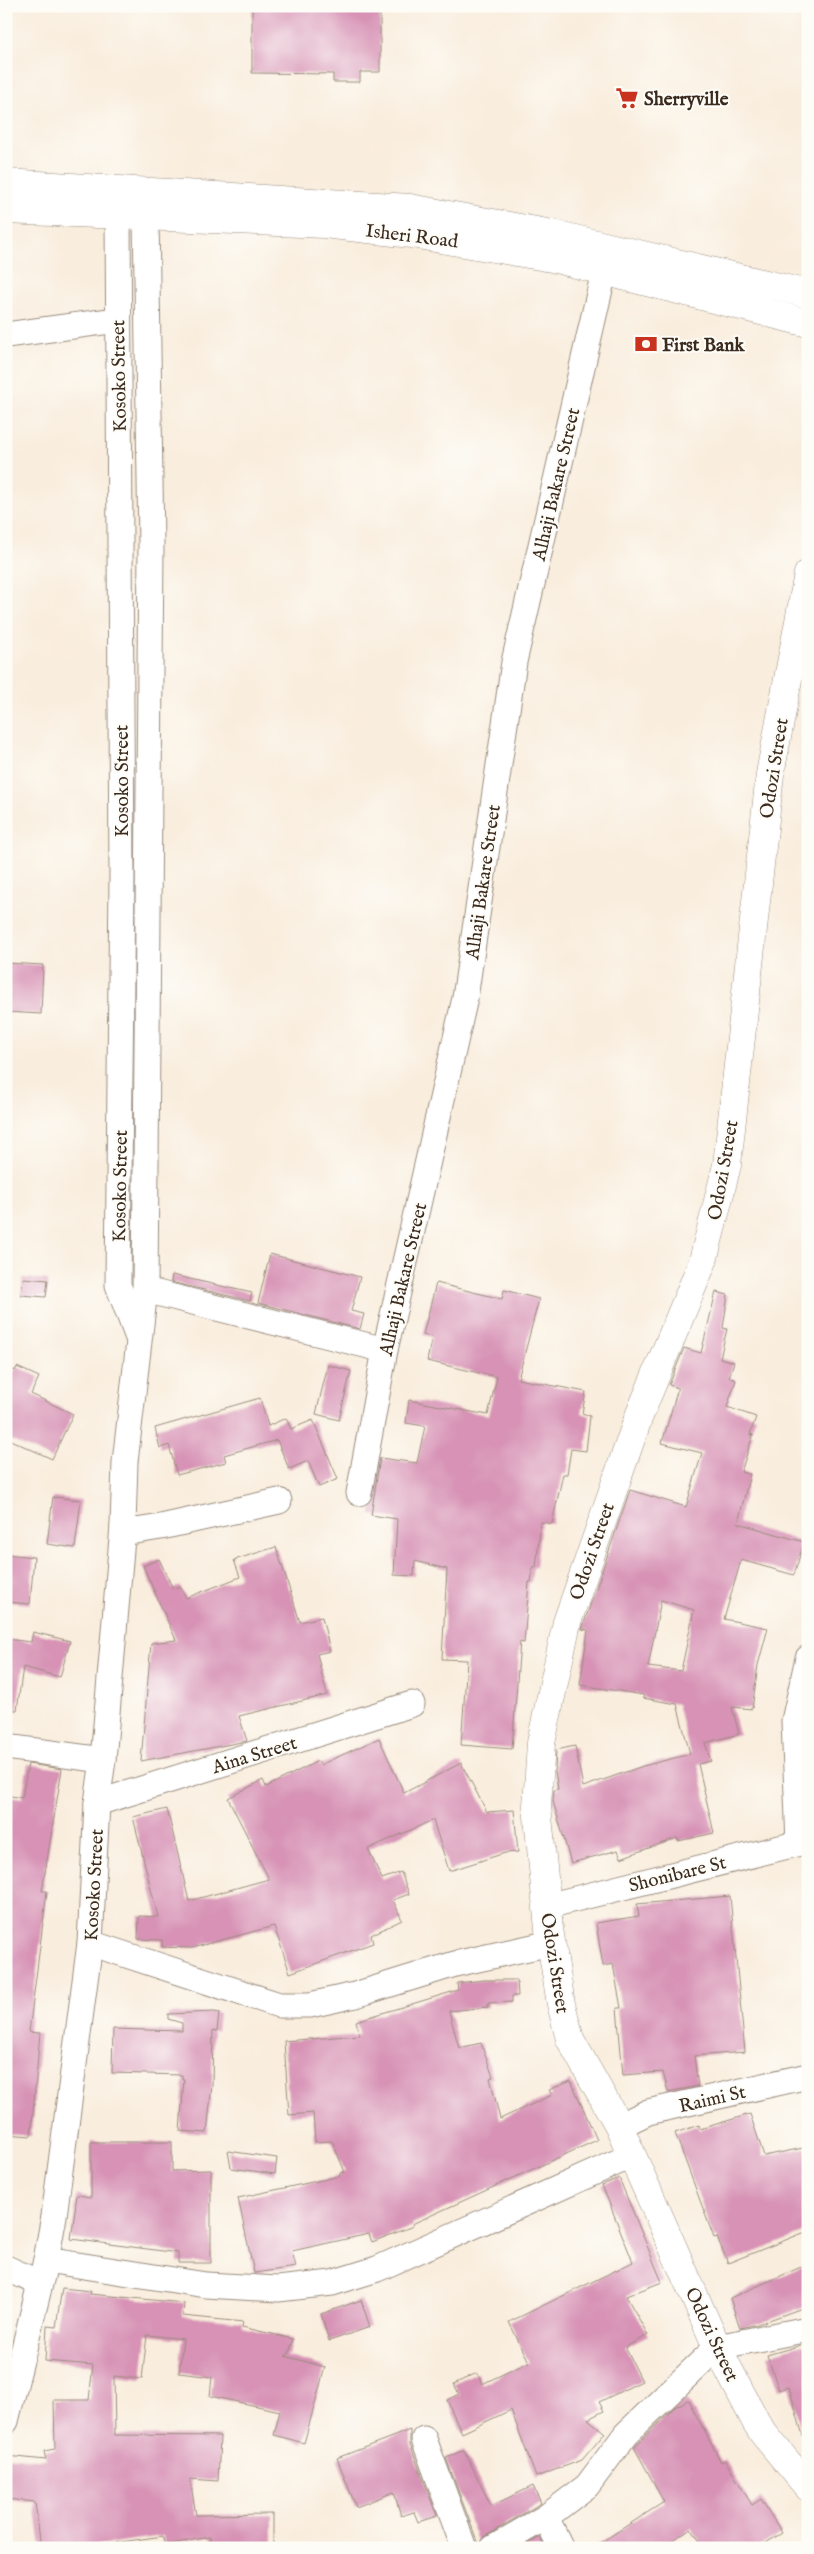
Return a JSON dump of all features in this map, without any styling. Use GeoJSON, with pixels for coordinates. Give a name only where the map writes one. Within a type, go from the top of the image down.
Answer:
{"type":"FeatureCollection","features":[{"type":"Feature","properties":{"kind":"main road","name":"Isheri Road"},"geometry":{"type":"LineString","coordinates":[[6,183],[410,208],[568,237],[808,294]]}},
{"type":"Feature","properties":{"kind":"main road","name":"Isheri Road"},"geometry":{"type":"LineString","coordinates":[[6,210],[324,224],[412,234],[508,249],[808,323]]}},
{"type":"Feature","properties":{"kind":"main road","name":"Odozi Street"},"geometry":{"type":"LineString","coordinates":[[808,574],[770,774],[727,1165],[703,1261],[639,1416],[566,1622],[541,1742],[537,1806],[551,1943],[561,2004],[570,2039],[619,2126],[717,2347],[763,2433],[808,2488]]}},
{"type":"Feature","properties":{"kind":"street","name":"Kosoko Street"},"geometry":{"type":"LineString","coordinates":[[118,215],[117,320],[122,875],[118,1285],[140,1343]]}},
{"type":"Feature","properties":{"kind":"street","name":"Kosoko Street"},"geometry":{"type":"LineString","coordinates":[[6,2421],[46,2260],[62,2158],[90,1943],[97,1803],[103,1760],[123,1526],[125,1462],[145,1290],[151,545],[146,216]]}},
{"type":"Feature","properties":{"kind":"street","name":"Alhaji Bakare Street"},"geometry":{"type":"LineString","coordinates":[[358,1493],[385,1350],[465,998],[514,662],[604,272]]}},
{"type":"Feature","properties":{"kind":"street"},"geometry":{"type":"LineString","coordinates":[[6,335],[117,320]]}},
{"type":"Feature","properties":{"kind":"street"},"geometry":{"type":"LineString","coordinates":[[120,546],[151,545]]}},
{"type":"Feature","properties":{"kind":"street"},"geometry":{"type":"LineString","coordinates":[[145,1290],[385,1350]]}},
{"type":"Feature","properties":{"kind":"street"},"geometry":{"type":"LineString","coordinates":[[123,1526],[136,1531],[161,1527],[279,1501]]}},
{"type":"Feature","properties":{"kind":"street"},"geometry":{"type":"LineString","coordinates":[[804,1842],[794,1721],[808,1658]]}},
{"type":"Feature","properties":{"kind":"street","name":"Aina Street"},"geometry":{"type":"LineString","coordinates":[[97,1803],[412,1704]]}},
{"type":"Feature","properties":{"kind":"street"},"geometry":{"type":"LineString","coordinates":[[6,1747],[103,1760]]}},
{"type":"Feature","properties":{"kind":"street","name":"Shonibare St"},"geometry":{"type":"LineString","coordinates":[[547,1906],[804,1842]]}},
{"type":"Feature","properties":{"kind":"street"},"geometry":{"type":"LineString","coordinates":[[90,1943],[279,2005],[310,2005],[355,1995],[455,1964],[551,1943]]}},
{"type":"Feature","properties":{"kind":"street","name":"Raimi St"},"geometry":{"type":"LineString","coordinates":[[619,2126],[648,2112],[808,2076]]}},
{"type":"Feature","properties":{"kind":"street"},"geometry":{"type":"LineString","coordinates":[[46,2260],[206,2285],[278,2289],[332,2283],[377,2269],[632,2156]]}},
{"type":"Feature","properties":{"kind":"street"},"geometry":{"type":"LineString","coordinates":[[6,2268],[39,2283]]}},
{"type":"Feature","properties":{"kind":"street"},"geometry":{"type":"LineString","coordinates":[[493,2548],[546,2517],[587,2486],[626,2434],[717,2347],[808,2329]]}},
{"type":"Feature","properties":{"kind":"street"},"geometry":{"type":"LineString","coordinates":[[424,2439],[464,2548]]}},
{"type":"Feature","properties":{"kind":"street"},"geometry":{"type":"LineString","coordinates":[[546,2517],[561,2548]]}},
{"type":"Feature","properties":{"kind":"building"},"geometry":{"type":"Polygon","coordinates":[[[252,6],[380,6],[380,72],[360,72],[360,82],[333,82],[333,74],[252,73],[252,6]]]}},
{"type":"Feature","properties":{"kind":"building"},"geometry":{"type":"Polygon","coordinates":[[[6,963],[43,965],[41,1014],[6,1012],[6,963]]]}},
{"type":"Feature","properties":{"kind":"building"},"geometry":{"type":"Polygon","coordinates":[[[270,1254],[360,1277],[351,1311],[364,1314],[360,1329],[258,1303],[270,1254]]]}},
{"type":"Feature","properties":{"kind":"building"},"geometry":{"type":"Polygon","coordinates":[[[172,1275],[252,1293],[250,1301],[171,1282],[172,1275]]]}},
{"type":"Feature","properties":{"kind":"building"},"geometry":{"type":"Polygon","coordinates":[[[23,1278],[48,1280],[46,1297],[21,1295],[23,1278]]]}},
{"type":"Feature","properties":{"kind":"building"},"geometry":{"type":"Polygon","coordinates":[[[436,1283],[502,1299],[504,1290],[539,1299],[518,1379],[586,1392],[582,1413],[590,1416],[586,1451],[571,1449],[567,1474],[563,1474],[552,1524],[541,1522],[536,1567],[533,1567],[531,1582],[529,1582],[524,1643],[520,1642],[512,1749],[461,1745],[467,1660],[442,1659],[447,1569],[415,1561],[414,1576],[394,1575],[397,1519],[371,1515],[380,1458],[417,1463],[425,1426],[406,1423],[409,1400],[488,1415],[497,1377],[427,1361],[432,1337],[423,1335],[436,1283]]]}},
{"type":"Feature","properties":{"kind":"building"},"geometry":{"type":"Polygon","coordinates":[[[716,1292],[728,1295],[723,1328],[727,1329],[720,1358],[734,1362],[729,1377],[736,1380],[727,1407],[756,1417],[750,1434],[753,1435],[741,1472],[750,1474],[738,1523],[804,1542],[794,1575],[741,1560],[724,1619],[768,1628],[758,1665],[752,1709],[732,1707],[739,1734],[705,1743],[711,1761],[698,1764],[714,1833],[678,1841],[677,1838],[621,1858],[618,1850],[571,1863],[553,1801],[554,1790],[558,1789],[555,1772],[556,1750],[575,1746],[583,1787],[643,1766],[690,1754],[677,1704],[643,1698],[644,1695],[580,1685],[588,1630],[582,1629],[630,1490],[686,1507],[702,1453],[662,1443],[678,1388],[669,1385],[684,1348],[701,1353],[716,1292]],[[661,1600],[648,1667],[681,1671],[694,1610],[661,1600]]]}},
{"type":"Feature","properties":{"kind":"building"},"geometry":{"type":"Polygon","coordinates":[[[328,1365],[351,1371],[339,1420],[316,1414],[328,1365]]]}},
{"type":"Feature","properties":{"kind":"building"},"geometry":{"type":"Polygon","coordinates":[[[6,1367],[15,1371],[17,1367],[39,1377],[31,1394],[73,1414],[52,1459],[6,1438],[6,1367]]]}},
{"type":"Feature","properties":{"kind":"building"},"geometry":{"type":"Polygon","coordinates":[[[260,1398],[268,1426],[286,1418],[291,1429],[313,1420],[338,1479],[319,1487],[308,1461],[289,1469],[277,1440],[224,1455],[226,1462],[177,1475],[169,1445],[160,1448],[155,1428],[260,1398]]]}},
{"type":"Feature","properties":{"kind":"building"},"geometry":{"type":"Polygon","coordinates":[[[53,1497],[81,1500],[75,1548],[47,1544],[53,1497]]]}},
{"type":"Feature","properties":{"kind":"building"},"geometry":{"type":"Polygon","coordinates":[[[276,1547],[300,1622],[322,1617],[330,1651],[317,1654],[327,1695],[239,1716],[247,1741],[141,1761],[151,1643],[176,1640],[143,1566],[159,1559],[173,1589],[180,1586],[186,1598],[240,1577],[234,1560],[276,1547]]]}},
{"type":"Feature","properties":{"kind":"building"},"geometry":{"type":"Polygon","coordinates":[[[6,1554],[34,1557],[30,1604],[6,1602],[6,1554]]]}},
{"type":"Feature","properties":{"kind":"building"},"geometry":{"type":"Polygon","coordinates":[[[33,1632],[70,1641],[60,1677],[23,1667],[17,1710],[6,1710],[6,1639],[31,1642],[33,1632]]]}},
{"type":"Feature","properties":{"kind":"building"},"geometry":{"type":"Polygon","coordinates":[[[379,1738],[404,1793],[461,1763],[487,1812],[514,1810],[518,1852],[505,1853],[449,1871],[433,1820],[368,1849],[382,1879],[401,1872],[409,1894],[393,1900],[402,1920],[371,1935],[373,1943],[290,1973],[274,1926],[192,1948],[162,1947],[162,1940],[138,1939],[139,1916],[158,1917],[133,1817],[167,1809],[189,1901],[269,1879],[228,1798],[263,1780],[266,1787],[318,1761],[320,1765],[379,1738]]]}},
{"type":"Feature","properties":{"kind":"building"},"geometry":{"type":"Polygon","coordinates":[[[28,1764],[62,1769],[42,1891],[47,1891],[29,2032],[40,2033],[31,2136],[6,2134],[6,1795],[22,1798],[28,1764]]]}},
{"type":"Feature","properties":{"kind":"building"},"geometry":{"type":"Polygon","coordinates":[[[730,1896],[745,2052],[694,2056],[698,2086],[668,2092],[663,2072],[623,2075],[617,2008],[621,2008],[613,1964],[603,1966],[596,1923],[639,1916],[637,1904],[730,1896]]]}},
{"type":"Feature","properties":{"kind":"building"},"geometry":{"type":"Polygon","coordinates":[[[485,1980],[517,1980],[518,1996],[512,1996],[512,2002],[488,2003],[488,2007],[449,2011],[459,2048],[481,2043],[493,2077],[490,2078],[500,2119],[552,2095],[549,2090],[571,2081],[597,2140],[412,2224],[413,2226],[372,2242],[369,2234],[292,2251],[296,2267],[254,2273],[238,2198],[340,2176],[340,2173],[345,2172],[332,2141],[315,2142],[313,2113],[289,2115],[284,2041],[360,2035],[356,2021],[458,1990],[457,1983],[485,1980]]]}},
{"type":"Feature","properties":{"kind":"building"},"geometry":{"type":"Polygon","coordinates":[[[219,2013],[217,2031],[213,2030],[212,2085],[207,2133],[180,2131],[184,2079],[182,2079],[182,2075],[112,2073],[113,2029],[182,2031],[182,2023],[168,2019],[168,2014],[219,2013]]]}},
{"type":"Feature","properties":{"kind":"building"},"geometry":{"type":"Polygon","coordinates":[[[750,2114],[764,2156],[808,2147],[808,2231],[728,2263],[717,2237],[714,2238],[675,2133],[699,2125],[700,2129],[750,2114]]]}},
{"type":"Feature","properties":{"kind":"building"},"geometry":{"type":"Polygon","coordinates":[[[91,2142],[172,2142],[172,2171],[211,2170],[211,2263],[178,2263],[178,2253],[71,2239],[77,2195],[91,2197],[91,2142]]]}},
{"type":"Feature","properties":{"kind":"building"},"geometry":{"type":"Polygon","coordinates":[[[228,2151],[277,2158],[275,2174],[231,2168],[228,2151]]]}},
{"type":"Feature","properties":{"kind":"building"},"geometry":{"type":"Polygon","coordinates":[[[619,2178],[662,2282],[626,2296],[648,2335],[625,2347],[642,2381],[599,2402],[604,2411],[588,2419],[605,2433],[582,2460],[536,2477],[511,2410],[462,2433],[447,2400],[459,2394],[454,2384],[477,2373],[482,2384],[529,2362],[509,2322],[633,2262],[602,2185],[619,2178]]]}},
{"type":"Feature","properties":{"kind":"building"},"geometry":{"type":"Polygon","coordinates":[[[808,2264],[808,2306],[758,2324],[740,2328],[730,2298],[808,2264]]]}},
{"type":"Feature","properties":{"kind":"building"},"geometry":{"type":"Polygon","coordinates":[[[62,2288],[91,2291],[90,2294],[184,2303],[183,2316],[243,2322],[242,2327],[293,2339],[289,2354],[285,2356],[325,2367],[304,2443],[274,2435],[280,2411],[210,2396],[212,2377],[179,2373],[183,2339],[147,2335],[142,2379],[114,2376],[115,2435],[220,2436],[218,2481],[190,2479],[196,2515],[273,2514],[273,2548],[212,2548],[210,2537],[164,2545],[163,2536],[79,2548],[41,2548],[35,2502],[6,2499],[6,2456],[46,2460],[44,2451],[55,2449],[54,2400],[89,2400],[93,2365],[45,2361],[47,2326],[56,2327],[62,2288]]]}},
{"type":"Feature","properties":{"kind":"building"},"geometry":{"type":"Polygon","coordinates":[[[361,2300],[370,2327],[329,2341],[321,2314],[361,2300]]]}},
{"type":"Feature","properties":{"kind":"building"},"geometry":{"type":"Polygon","coordinates":[[[805,2344],[808,2351],[808,2436],[803,2436],[789,2387],[779,2390],[767,2355],[805,2344]]]}},
{"type":"Feature","properties":{"kind":"building"},"geometry":{"type":"Polygon","coordinates":[[[688,2400],[721,2462],[725,2460],[752,2505],[761,2499],[782,2533],[758,2548],[704,2548],[691,2528],[660,2548],[592,2548],[664,2502],[634,2447],[675,2407],[688,2400]]]}},
{"type":"Feature","properties":{"kind":"building"},"geometry":{"type":"Polygon","coordinates":[[[410,2430],[410,2444],[437,2516],[418,2522],[414,2512],[401,2516],[394,2492],[356,2507],[337,2458],[410,2430]]]}},
{"type":"Feature","properties":{"kind":"building"},"geometry":{"type":"Polygon","coordinates":[[[464,2450],[491,2506],[533,2486],[541,2503],[486,2536],[479,2546],[446,2458],[464,2450]]]}},
{"type":"Feature","properties":{"kind":"building"},"geometry":{"type":"Polygon","coordinates":[[[540,2537],[545,2548],[522,2548],[540,2537]]]}},
{"type":"Feature","properties":{"kind":"place","name":"Sherryville"},"geometry":{"type":"Point","coordinates":[627,98]}},
{"type":"Feature","properties":{"kind":"place","name":"First Bank"},"geometry":{"type":"Point","coordinates":[646,344]}}]}
